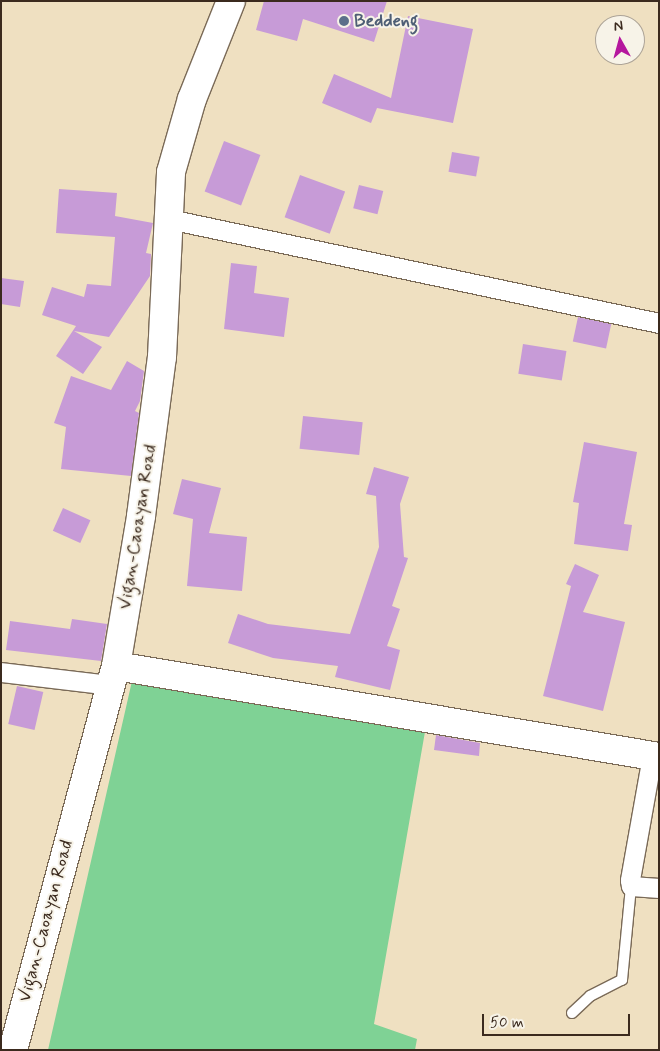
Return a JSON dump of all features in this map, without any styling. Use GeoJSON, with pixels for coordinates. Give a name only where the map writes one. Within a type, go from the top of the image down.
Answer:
{"type":"FeatureCollection","features":[{"type":"Feature","properties":{"kind":"main road","name":"Vigan-Caoayan Road"},"geometry":{"type":"LineString","coordinates":[[13,1050],[113,676],[141,516],[162,357],[171,172],[182,132],[231,1]]}},
{"type":"Feature","properties":{"kind":"main road"},"geometry":{"type":"LineString","coordinates":[[113,676],[656,757]]}},
{"type":"Feature","properties":{"kind":"street"},"geometry":{"type":"LineString","coordinates":[[169,219],[659,323]]}},
{"type":"Feature","properties":{"kind":"street"},"geometry":{"type":"LineString","coordinates":[[1,672],[113,676]]}},
{"type":"Feature","properties":{"kind":"street"},"geometry":{"type":"LineString","coordinates":[[656,757],[632,857],[631,886],[659,888]]}},
{"type":"Feature","properties":{"kind":"lane"},"geometry":{"type":"LineString","coordinates":[[572,1013],[590,996],[622,980],[631,886]]}},
{"type":"Feature","properties":{"kind":"green space"},"geometry":{"type":"Polygon","coordinates":[[[132,681],[426,726],[374,1024],[417,1039],[415,1050],[48,1050],[132,681]]]}},
{"type":"Feature","properties":{"kind":"building"},"geometry":{"type":"Polygon","coordinates":[[[264,1],[387,1],[374,42],[303,19],[297,41],[256,30],[264,1]]]}},
{"type":"Feature","properties":{"kind":"building"},"geometry":{"type":"Polygon","coordinates":[[[408,16],[473,29],[453,123],[377,108],[371,123],[322,103],[334,74],[391,98],[408,16]]]}},
{"type":"Feature","properties":{"kind":"building"},"geometry":{"type":"Polygon","coordinates":[[[224,141],[260,155],[241,205],[205,191],[224,141]]]}},
{"type":"Feature","properties":{"kind":"building"},"geometry":{"type":"Polygon","coordinates":[[[452,152],[480,157],[476,177],[449,172],[452,152]]]}},
{"type":"Feature","properties":{"kind":"building"},"geometry":{"type":"Polygon","coordinates":[[[300,175],[345,191],[330,234],[285,217],[300,175]]]}},
{"type":"Feature","properties":{"kind":"building"},"geometry":{"type":"Polygon","coordinates":[[[359,185],[383,191],[377,214],[353,208],[359,185]]]}},
{"type":"Feature","properties":{"kind":"building"},"geometry":{"type":"Polygon","coordinates":[[[59,189],[117,193],[115,216],[153,223],[146,253],[151,254],[150,276],[109,337],[74,331],[102,347],[83,374],[56,356],[76,326],[42,315],[52,287],[84,297],[87,284],[111,286],[115,237],[56,233],[59,189]]]}},
{"type":"Feature","properties":{"kind":"building"},"geometry":{"type":"Polygon","coordinates":[[[231,263],[257,266],[254,293],[289,298],[284,337],[224,329],[231,263]]]}},
{"type":"Feature","properties":{"kind":"building"},"geometry":{"type":"Polygon","coordinates":[[[1,278],[24,281],[20,307],[1,304],[1,278]]]}},
{"type":"Feature","properties":{"kind":"building"},"geometry":{"type":"Polygon","coordinates":[[[578,317],[611,324],[606,349],[573,341],[578,317]]]}},
{"type":"Feature","properties":{"kind":"building"},"geometry":{"type":"Polygon","coordinates":[[[523,344],[566,351],[562,381],[518,374],[523,344]]]}},
{"type":"Feature","properties":{"kind":"building"},"geometry":{"type":"Polygon","coordinates":[[[127,361],[144,371],[140,401],[135,411],[139,413],[131,476],[61,469],[66,427],[54,423],[71,376],[111,390],[127,361]]]}},
{"type":"Feature","properties":{"kind":"building"},"geometry":{"type":"Polygon","coordinates":[[[303,416],[363,422],[359,455],[300,449],[303,416]]]}},
{"type":"Feature","properties":{"kind":"building"},"geometry":{"type":"Polygon","coordinates":[[[584,442],[637,452],[624,524],[632,525],[628,551],[574,544],[579,503],[573,502],[584,442]]]}},
{"type":"Feature","properties":{"kind":"building"},"geometry":{"type":"Polygon","coordinates":[[[374,467],[409,477],[400,504],[404,557],[408,558],[392,606],[400,609],[387,646],[400,650],[390,690],[335,677],[338,666],[273,658],[228,643],[238,614],[268,624],[350,634],[379,547],[376,496],[366,494],[374,467]]]}},
{"type":"Feature","properties":{"kind":"building"},"geometry":{"type":"Polygon","coordinates":[[[182,479],[221,488],[209,533],[247,537],[242,591],[187,586],[193,519],[173,514],[182,479]]]}},
{"type":"Feature","properties":{"kind":"building"},"geometry":{"type":"Polygon","coordinates":[[[63,508],[90,520],[80,543],[53,531],[63,508]]]}},
{"type":"Feature","properties":{"kind":"building"},"geometry":{"type":"Polygon","coordinates":[[[575,564],[599,575],[583,612],[625,622],[603,711],[543,696],[571,586],[566,584],[575,564]]]}},
{"type":"Feature","properties":{"kind":"building"},"geometry":{"type":"Polygon","coordinates":[[[72,619],[107,624],[101,661],[6,650],[10,621],[70,629],[72,619]]]}},
{"type":"Feature","properties":{"kind":"building"},"geometry":{"type":"Polygon","coordinates":[[[17,686],[43,692],[35,730],[8,724],[17,686]]]}},
{"type":"Feature","properties":{"kind":"building"},"geometry":{"type":"Polygon","coordinates":[[[436,735],[480,743],[479,756],[434,750],[436,735]]]}},
{"type":"Feature","properties":{"kind":"place","name":"Beddeng"},"geometry":{"type":"Point","coordinates":[344,21]}}]}
